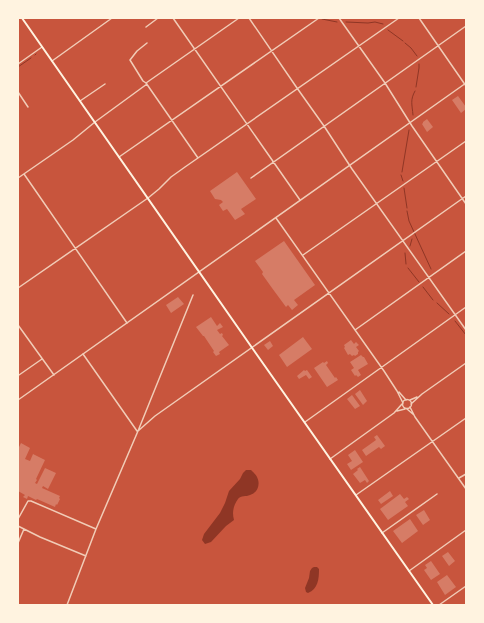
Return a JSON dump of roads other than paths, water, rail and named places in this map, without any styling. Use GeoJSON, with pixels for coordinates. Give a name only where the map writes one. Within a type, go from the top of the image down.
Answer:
{"type":"FeatureCollection","features":[{"type":"Feature","properties":{"kind":"highway"},"geometry":{"type":"LineString","coordinates":[[22,18],[251,348],[356,495],[432,605]]}},
{"type":"Feature","properties":{"kind":"street"},"geometry":{"type":"LineString","coordinates":[[52,61],[112,18]]}},
{"type":"Feature","properties":{"kind":"street"},"geometry":{"type":"LineString","coordinates":[[146,27],[158,18]]}},
{"type":"Feature","properties":{"kind":"street"},"geometry":{"type":"LineString","coordinates":[[173,18],[300,200]]}},
{"type":"Feature","properties":{"kind":"street"},"geometry":{"type":"LineString","coordinates":[[18,178],[73,140],[95,122],[239,18]]}},
{"type":"Feature","properties":{"kind":"street"},"geometry":{"type":"LineString","coordinates":[[249,18],[324,126],[349,165],[466,330]]}},
{"type":"Feature","properties":{"kind":"street"},"geometry":{"type":"LineString","coordinates":[[119,156],[319,18]]}},
{"type":"Feature","properties":{"kind":"street"},"geometry":{"type":"LineString","coordinates":[[339,18],[385,83],[410,123],[466,204]]}},
{"type":"Feature","properties":{"kind":"street"},"geometry":{"type":"LineString","coordinates":[[18,288],[148,198],[171,177],[247,123],[399,18]]}},
{"type":"Feature","properties":{"kind":"street"},"geometry":{"type":"LineString","coordinates":[[18,400],[349,165],[466,85],[419,18]]}},
{"type":"Feature","properties":{"kind":"street"},"geometry":{"type":"LineString","coordinates":[[250,178],[466,26]]}},
{"type":"Feature","properties":{"kind":"street"},"geometry":{"type":"LineString","coordinates":[[148,43],[137,51],[130,60],[198,158]]}},
{"type":"Feature","properties":{"kind":"street"},"geometry":{"type":"LineString","coordinates":[[18,64],[42,46]]}},
{"type":"Feature","properties":{"kind":"street"},"geometry":{"type":"LineString","coordinates":[[80,101],[105,84]]}},
{"type":"Feature","properties":{"kind":"street"},"geometry":{"type":"LineString","coordinates":[[18,92],[28,107]]}},
{"type":"Feature","properties":{"kind":"street"},"geometry":{"type":"LineString","coordinates":[[303,255],[466,141]]}},
{"type":"Feature","properties":{"kind":"street"},"geometry":{"type":"LineString","coordinates":[[24,174],[127,323]]}},
{"type":"Feature","properties":{"kind":"street"},"geometry":{"type":"LineString","coordinates":[[138,432],[155,416],[466,196]]}},
{"type":"Feature","properties":{"kind":"street"},"geometry":{"type":"LineString","coordinates":[[276,218],[397,391],[409,401],[415,417]]}},
{"type":"Feature","properties":{"kind":"street"},"geometry":{"type":"LineString","coordinates":[[355,330],[466,251]]}},
{"type":"Feature","properties":{"kind":"street"},"geometry":{"type":"LineString","coordinates":[[67,605],[96,529],[138,432],[194,295]]}},
{"type":"Feature","properties":{"kind":"street"},"geometry":{"type":"LineString","coordinates":[[304,423],[466,308]]}},
{"type":"Feature","properties":{"kind":"street"},"geometry":{"type":"LineString","coordinates":[[18,325],[54,375]]}},
{"type":"Feature","properties":{"kind":"street"},"geometry":{"type":"LineString","coordinates":[[83,354],[138,432]]}},
{"type":"Feature","properties":{"kind":"street"},"geometry":{"type":"LineString","coordinates":[[18,375],[42,359]]}},
{"type":"Feature","properties":{"kind":"street"},"geometry":{"type":"LineString","coordinates":[[409,401],[422,394],[466,363]]}},
{"type":"Feature","properties":{"kind":"street"},"geometry":{"type":"LineString","coordinates":[[397,391],[403,407],[415,417],[466,489]]}},
{"type":"Feature","properties":{"kind":"street"},"geometry":{"type":"LineString","coordinates":[[394,413],[406,409],[422,394]]}},
{"type":"Feature","properties":{"kind":"street"},"geometry":{"type":"LineString","coordinates":[[330,459],[394,413],[406,400]]}},
{"type":"Feature","properties":{"kind":"street"},"geometry":{"type":"LineString","coordinates":[[356,495],[466,418]]}},
{"type":"Feature","properties":{"kind":"street"},"geometry":{"type":"LineString","coordinates":[[459,479],[466,474]]}},
{"type":"Feature","properties":{"kind":"street"},"geometry":{"type":"LineString","coordinates":[[382,533],[437,494]]}},
{"type":"Feature","properties":{"kind":"street"},"geometry":{"type":"LineString","coordinates":[[18,519],[28,501],[31,500],[96,529]]}},
{"type":"Feature","properties":{"kind":"street"},"geometry":{"type":"LineString","coordinates":[[18,526],[24,530],[86,556]]}},
{"type":"Feature","properties":{"kind":"street"},"geometry":{"type":"LineString","coordinates":[[18,542],[24,530]]}},
{"type":"Feature","properties":{"kind":"street"},"geometry":{"type":"LineString","coordinates":[[408,571],[466,530]]}},
{"type":"Feature","properties":{"kind":"street"},"geometry":{"type":"LineString","coordinates":[[439,605],[466,586]]}},
{"type":"Feature","properties":{"kind":"waterway"},"geometry":{"type":"LineString","coordinates":[[322,19],[337,22]]}},
{"type":"Feature","properties":{"kind":"waterway"},"geometry":{"type":"LineString","coordinates":[[346,22],[375,22],[383,24]]}},
{"type":"Feature","properties":{"kind":"waterway"},"geometry":{"type":"LineString","coordinates":[[388,30],[403,41]]}},
{"type":"Feature","properties":{"kind":"waterway"},"geometry":{"type":"LineString","coordinates":[[405,43],[417,56]]}},
{"type":"Feature","properties":{"kind":"waterway"},"geometry":{"type":"LineString","coordinates":[[18,67],[31,58]]}},
{"type":"Feature","properties":{"kind":"waterway"},"geometry":{"type":"LineString","coordinates":[[416,87],[419,64]]}},
{"type":"Feature","properties":{"kind":"waterway"},"geometry":{"type":"LineString","coordinates":[[413,115],[412,100],[415,91]]}},
{"type":"Feature","properties":{"kind":"waterway"},"geometry":{"type":"LineString","coordinates":[[402,172],[409,130]]}},
{"type":"Feature","properties":{"kind":"waterway"},"geometry":{"type":"LineString","coordinates":[[401,175],[403,181]]}},
{"type":"Feature","properties":{"kind":"waterway"},"geometry":{"type":"LineString","coordinates":[[404,188],[407,208]]}},
{"type":"Feature","properties":{"kind":"waterway"},"geometry":{"type":"LineString","coordinates":[[407,211],[409,221],[431,269]]}},
{"type":"Feature","properties":{"kind":"waterway"},"geometry":{"type":"LineString","coordinates":[[410,246],[412,239]]}},
{"type":"Feature","properties":{"kind":"waterway"},"geometry":{"type":"LineString","coordinates":[[405,253],[406,264]]}},
{"type":"Feature","properties":{"kind":"waterway"},"geometry":{"type":"LineString","coordinates":[[408,268],[419,282]]}},
{"type":"Feature","properties":{"kind":"waterway"},"geometry":{"type":"LineString","coordinates":[[423,287],[433,300]]}},
{"type":"Feature","properties":{"kind":"waterway"},"geometry":{"type":"LineString","coordinates":[[437,303],[449,314]]}},
{"type":"Feature","properties":{"kind":"waterway"},"geometry":{"type":"LineString","coordinates":[[455,321],[466,335]]}}]}
